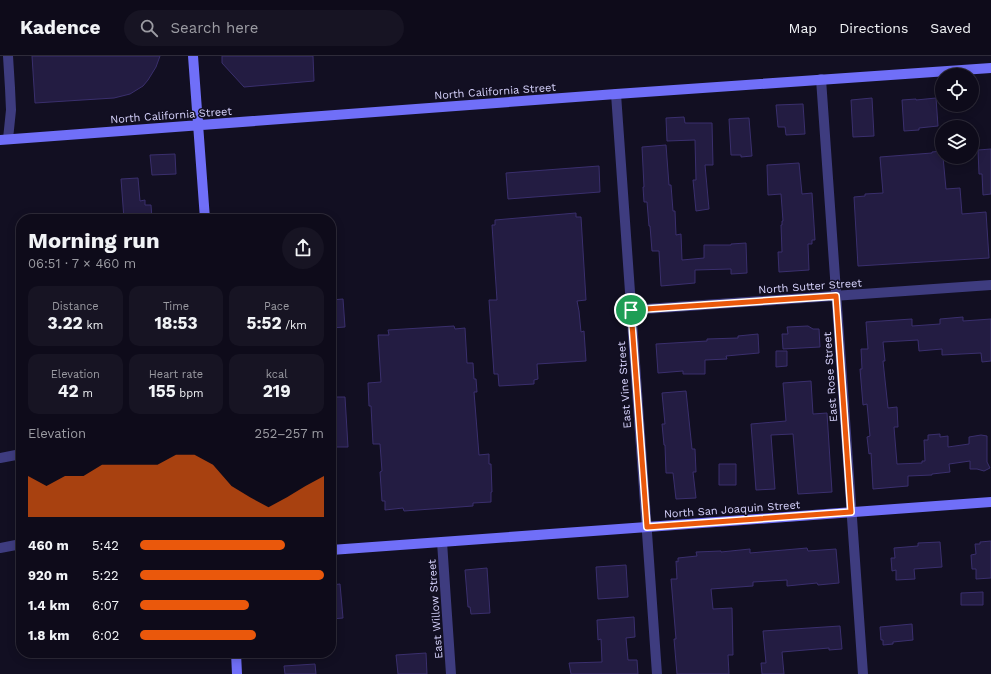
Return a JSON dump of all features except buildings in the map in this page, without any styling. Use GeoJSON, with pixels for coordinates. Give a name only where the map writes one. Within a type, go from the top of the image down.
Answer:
{"type":"FeatureCollection","features":[{"type":"Feature","properties":{"kind":"street"},"geometry":{"type":"LineString","coordinates":[[4,139],[11,110],[8,56]]}},
{"type":"Feature","properties":{"kind":"street"},"geometry":{"type":"LineString","coordinates":[[192,56],[205,214]]}},
{"type":"Feature","properties":{"kind":"street","name":"North California Street"},"geometry":{"type":"LineString","coordinates":[[4,139],[821,79],[991,68]]}},
{"type":"Feature","properties":{"kind":"street","name":"East Rose Street"},"geometry":{"type":"LineString","coordinates":[[821,79],[863,674]]}},
{"type":"Feature","properties":{"kind":"street","name":"East Vine Street"},"geometry":{"type":"LineString","coordinates":[[616,94],[657,674]]}},
{"type":"Feature","properties":{"kind":"street","name":"North Sutter Street"},"geometry":{"type":"LineString","coordinates":[[631,310],[991,285]]}},
{"type":"Feature","properties":{"kind":"street"},"geometry":{"type":"LineString","coordinates":[[0,458],[16,455]]}},
{"type":"Feature","properties":{"kind":"street","name":"North San Joaquin Street"},"geometry":{"type":"LineString","coordinates":[[336,550],[991,502]]}},
{"type":"Feature","properties":{"kind":"street","name":"East Willow Street"},"geometry":{"type":"LineString","coordinates":[[442,542],[451,674]]}},
{"type":"Feature","properties":{"kind":"street"},"geometry":{"type":"LineString","coordinates":[[0,548],[16,545]]}},
{"type":"Feature","properties":{"kind":"street"},"geometry":{"type":"LineString","coordinates":[[236,658],[237,674]]}},
{"type":"Feature","properties":{"kind":"route"},"geometry":{"type":"LineString","coordinates":[[836,296],[851,512],[647,527],[631,310],[836,296]]}}]}
